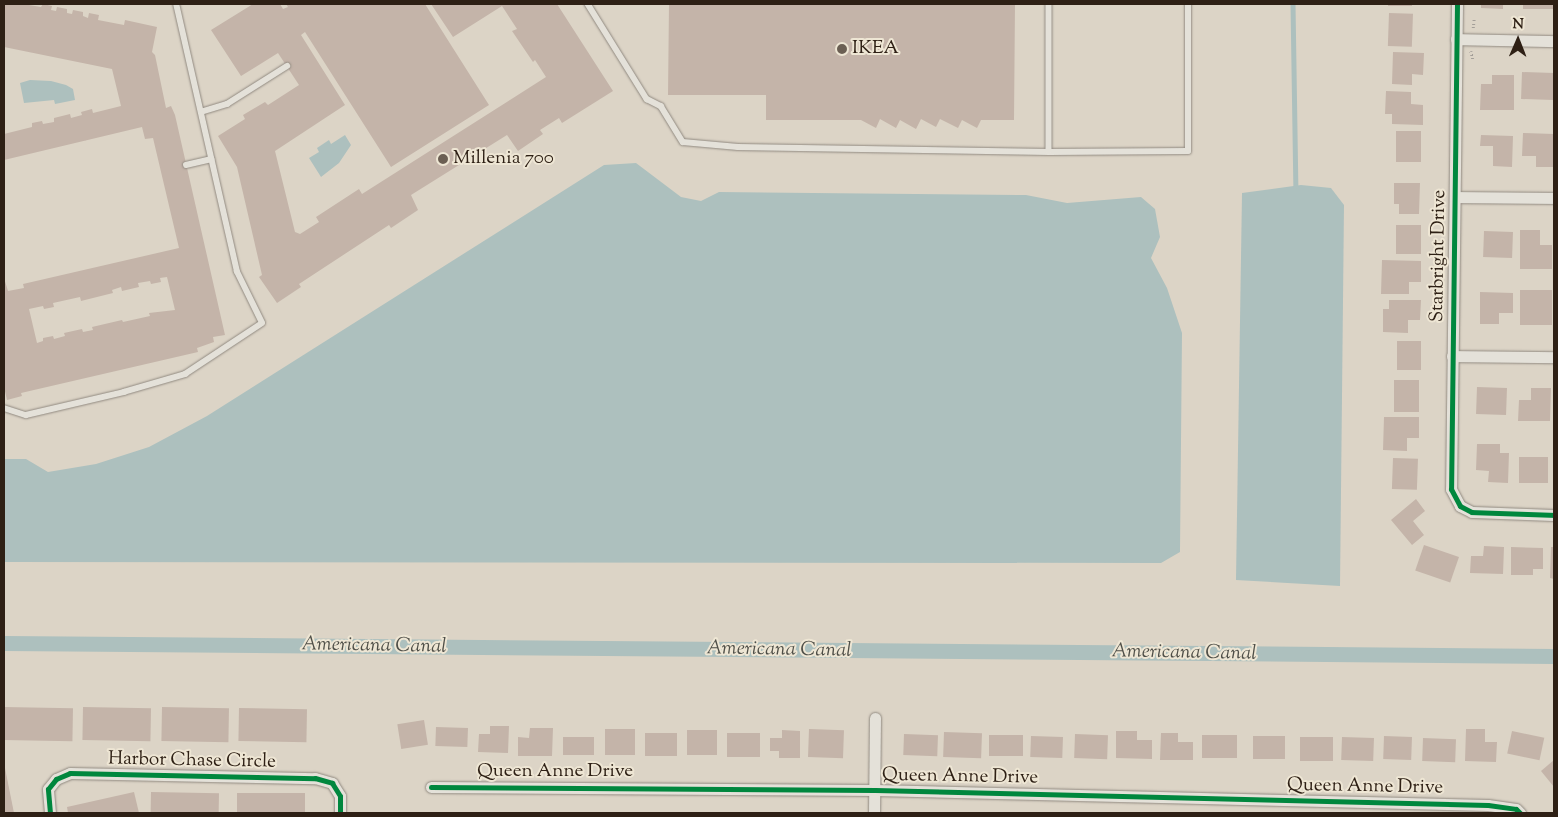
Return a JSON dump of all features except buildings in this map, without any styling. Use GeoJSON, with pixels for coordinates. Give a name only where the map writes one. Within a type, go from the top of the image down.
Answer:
{"type":"FeatureCollection","features":[{"type":"Feature","properties":{"kind":"street","name":"Starbright Drive"},"geometry":{"type":"LineString","coordinates":[[1457,4],[1452,356],[1451,483],[1453,495],[1460,506],[1480,514],[1554,515]]}},
{"type":"Feature","properties":{"kind":"street"},"geometry":{"type":"LineString","coordinates":[[1456,39],[1554,40]]}},
{"type":"Feature","properties":{"kind":"street"},"geometry":{"type":"LineString","coordinates":[[1455,197],[1554,198]]}},
{"type":"Feature","properties":{"kind":"street"},"geometry":{"type":"LineString","coordinates":[[1452,356],[1554,357]]}},
{"type":"Feature","properties":{"kind":"street"},"geometry":{"type":"LineString","coordinates":[[874,813],[875,718]]}},
{"type":"Feature","properties":{"kind":"street","name":"Harbor Chase Circle"},"geometry":{"type":"LineString","coordinates":[[50,813],[48,789],[56,778],[70,774],[314,778],[332,783],[340,796],[340,813]]}},
{"type":"Feature","properties":{"kind":"street","name":"Queen Anne Drive"},"geometry":{"type":"LineString","coordinates":[[431,787],[875,790],[1488,805],[1516,809],[1520,813]]}},
{"type":"Feature","properties":{"kind":"lane"},"geometry":{"type":"LineString","coordinates":[[4,408],[26,416],[124,392],[185,374],[262,323],[237,272],[176,4]]}},
{"type":"Feature","properties":{"kind":"lane"},"geometry":{"type":"LineString","coordinates":[[588,4],[648,99],[661,106],[683,142],[738,147],[1049,152],[1188,151],[1188,4]]}},
{"type":"Feature","properties":{"kind":"lane"},"geometry":{"type":"LineString","coordinates":[[1049,4],[1049,152]]}},
{"type":"Feature","properties":{"kind":"lane"},"geometry":{"type":"LineString","coordinates":[[201,112],[227,104],[287,66]]}},
{"type":"Feature","properties":{"kind":"lane"},"geometry":{"type":"LineString","coordinates":[[186,165],[211,159]]}},
{"type":"Feature","properties":{"kind":"shaded area"},"geometry":{"type":"Polygon","coordinates":[[[30,80],[51,81],[66,85],[73,89],[75,100],[55,104],[54,100],[24,103],[20,83],[30,80]]]}},
{"type":"Feature","properties":{"kind":"shaded area"},"geometry":{"type":"Polygon","coordinates":[[[345,135],[351,145],[339,163],[321,177],[309,158],[319,152],[317,148],[329,140],[331,144],[345,135]]]}},
{"type":"Feature","properties":{"kind":"shaded area"},"geometry":{"type":"Polygon","coordinates":[[[636,163],[681,197],[701,201],[719,192],[1026,195],[1067,203],[1141,197],[1155,209],[1160,237],[1151,258],[1167,288],[1182,333],[1180,552],[1161,563],[4,562],[4,459],[26,459],[48,472],[96,464],[149,447],[207,416],[604,165],[636,163]]]}},
{"type":"Feature","properties":{"kind":"shaded area"},"geometry":{"type":"Polygon","coordinates":[[[1301,185],[1331,188],[1344,205],[1340,586],[1236,580],[1242,193],[1301,185]]]}},
{"type":"Feature","properties":{"kind":"waterway"},"geometry":{"type":"LineString","coordinates":[[1293,4],[1296,186]]}},
{"type":"Feature","properties":{"kind":"waterway","name":"Americana Canal"},"geometry":{"type":"LineString","coordinates":[[4,643],[1554,656]]}},
{"type":"Feature","properties":{"kind":"cycle path"},"geometry":{"type":"LineString","coordinates":[[1457,4],[1451,489],[1460,506],[1472,512],[1554,515]]}},
{"type":"Feature","properties":{"kind":"cycle path"},"geometry":{"type":"LineString","coordinates":[[50,813],[48,789],[56,779],[70,773],[315,778],[332,783],[340,796],[340,813]]}},
{"type":"Feature","properties":{"kind":"cycle path"},"geometry":{"type":"LineString","coordinates":[[431,787],[875,790],[1488,805],[1516,809],[1520,813]]}},
{"type":"Feature","properties":{"kind":"place","name":"IKEA"},"geometry":{"type":"Point","coordinates":[842,49]}},
{"type":"Feature","properties":{"kind":"place","name":"Millenia 700"},"geometry":{"type":"Point","coordinates":[443,159]}}]}
